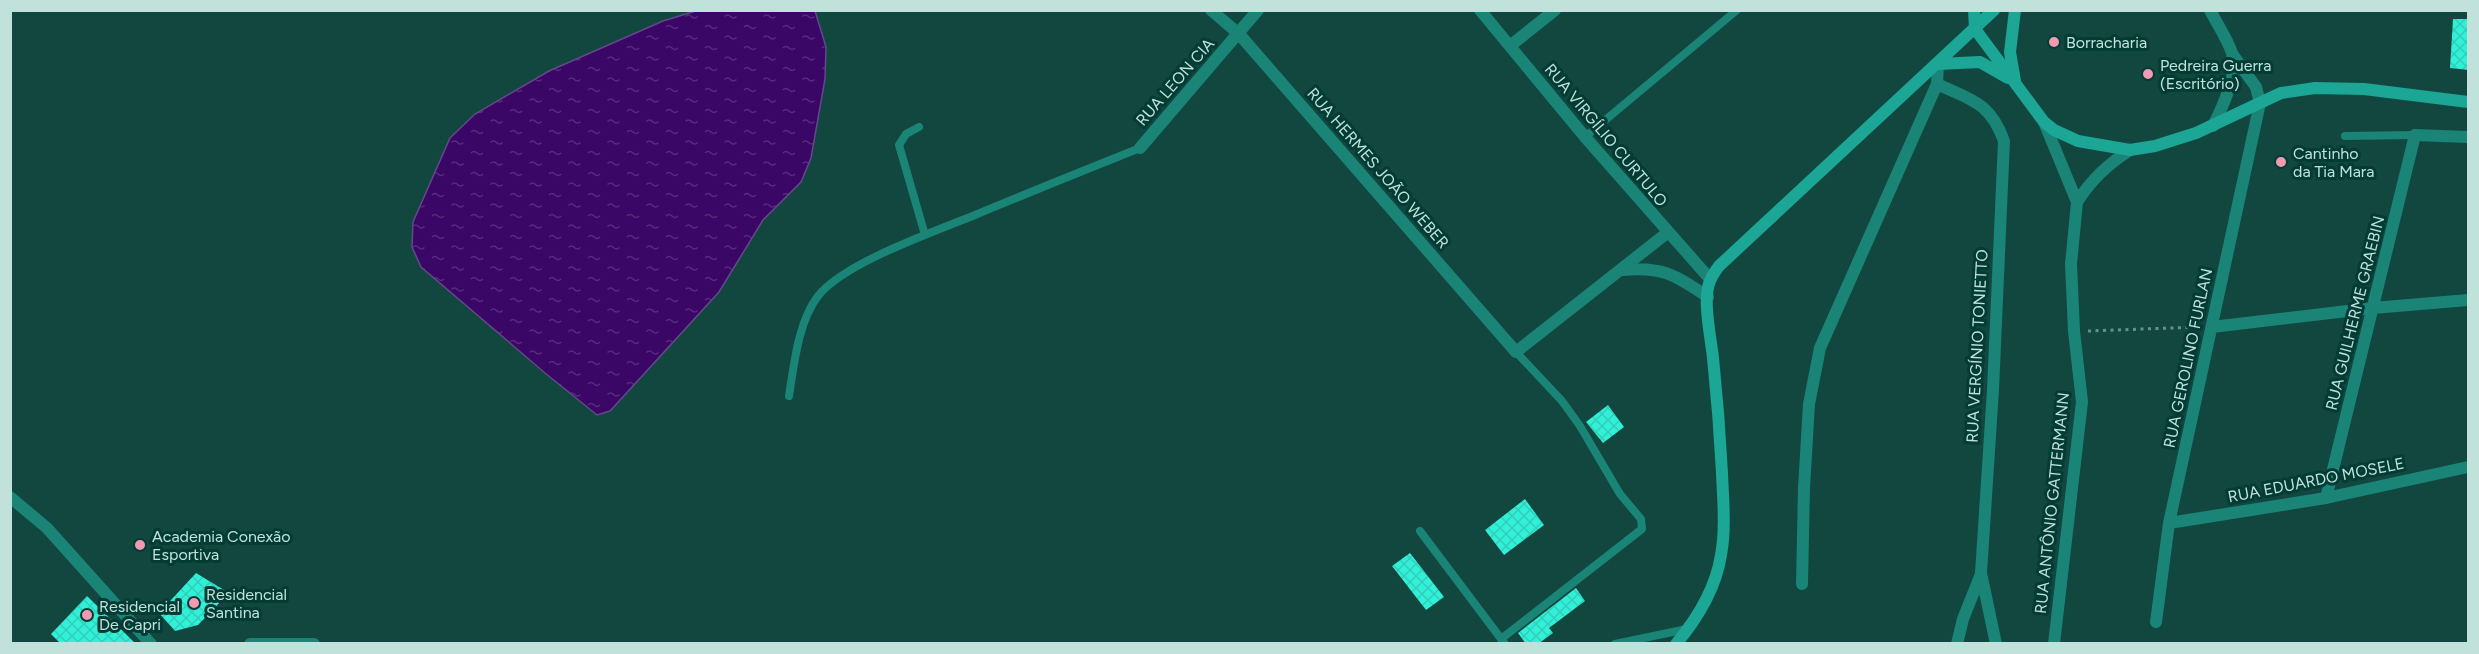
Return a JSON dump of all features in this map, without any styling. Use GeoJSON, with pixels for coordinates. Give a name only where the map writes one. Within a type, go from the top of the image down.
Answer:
{"type":"FeatureCollection","features":[{"type":"Feature","properties":{"kind":"main road"},"geometry":{"type":"LineString","coordinates":[[1974,10],[1975,29],[2044,122],[2054,130],[2078,141],[2130,150],[2155,146],[2213,126],[2281,93],[2314,88],[2364,89],[2469,102]]}},
{"type":"Feature","properties":{"kind":"main road"},"geometry":{"type":"LineString","coordinates":[[1676,644],[1688,629],[1715,579],[1721,555],[1724,520],[1718,400],[1708,297],[1710,279],[1719,266],[1994,10]]}},
{"type":"Feature","properties":{"kind":"main road"},"geometry":{"type":"LineString","coordinates":[[2015,10],[2010,52],[2016,84]]}},
{"type":"Feature","properties":{"kind":"main road"},"geometry":{"type":"LineString","coordinates":[[1938,64],[1980,62],[2016,84]]}},
{"type":"Feature","properties":{"kind":"street","name":"RUA HERMES JOÃO WEBER"},"geometry":{"type":"LineString","coordinates":[[1211,10],[1239,34],[1516,352]]}},
{"type":"Feature","properties":{"kind":"street","name":"RUA LEON CIA"},"geometry":{"type":"LineString","coordinates":[[1140,148],[1258,10]]}},
{"type":"Feature","properties":{"kind":"street","name":"RUA VIRGÍLIO CURTULO"},"geometry":{"type":"LineString","coordinates":[[1480,10],[1667,233],[1710,279]]}},
{"type":"Feature","properties":{"kind":"street"},"geometry":{"type":"LineString","coordinates":[[1510,46],[1555,10]]}},
{"type":"Feature","properties":{"kind":"street"},"geometry":{"type":"LineString","coordinates":[[2210,10],[2233,55],[2256,87],[2259,103]]}},
{"type":"Feature","properties":{"kind":"street"},"geometry":{"type":"LineString","coordinates":[[2213,126],[2224,103],[2230,81],[2233,55]]}},
{"type":"Feature","properties":{"kind":"street"},"geometry":{"type":"LineString","coordinates":[[1802,584],[1809,404],[1820,348],[1937,84],[1938,64]]}},
{"type":"Feature","properties":{"kind":"street","name":"RUA VERGÍNIO TONIETTO"},"geometry":{"type":"LineString","coordinates":[[1937,84],[1981,104],[1997,120],[2004,141],[1993,390],[1981,573],[1996,644]]}},
{"type":"Feature","properties":{"kind":"street","name":"RUA GEROLINO FURLAN"},"geometry":{"type":"LineString","coordinates":[[2156,622],[2169,523],[2259,103]]}},
{"type":"Feature","properties":{"kind":"street","name":"RUA ANTÔNIO GATTERMANN"},"geometry":{"type":"LineString","coordinates":[[2044,122],[2077,202],[2071,264],[2074,331],[2082,402],[2054,644]]}},
{"type":"Feature","properties":{"kind":"street"},"geometry":{"type":"LineString","coordinates":[[2415,135],[2469,137]]}},
{"type":"Feature","properties":{"kind":"street","name":"RUA GUILHERME GRAEBIN"},"geometry":{"type":"LineString","coordinates":[[2326,498],[2415,135]]}},
{"type":"Feature","properties":{"kind":"street"},"geometry":{"type":"LineString","coordinates":[[2077,202],[2092,179],[2109,163],[2130,150]]}},
{"type":"Feature","properties":{"kind":"street"},"geometry":{"type":"LineString","coordinates":[[1516,352],[1667,233]]}},
{"type":"Feature","properties":{"kind":"street"},"geometry":{"type":"LineString","coordinates":[[1622,270],[1649,268],[1679,278],[1708,297]]}},
{"type":"Feature","properties":{"kind":"street"},"geometry":{"type":"LineString","coordinates":[[2212,327],[2373,308],[2469,300]]}},
{"type":"Feature","properties":{"kind":"street","name":"RUA EDUARDO MOSELE"},"geometry":{"type":"LineString","coordinates":[[2169,523],[2326,498],[2469,467]]}},
{"type":"Feature","properties":{"kind":"street"},"geometry":{"type":"LineString","coordinates":[[10,497],[47,528],[151,644]]}},
{"type":"Feature","properties":{"kind":"street"},"geometry":{"type":"LineString","coordinates":[[1957,644],[1963,620],[1981,573]]}},
{"type":"Feature","properties":{"kind":"street"},"geometry":{"type":"LineString","coordinates":[[250,644],[314,644]]}},
{"type":"Feature","properties":{"kind":"lane"},"geometry":{"type":"LineString","coordinates":[[1585,137],[1737,10]]}},
{"type":"Feature","properties":{"kind":"lane"},"geometry":{"type":"LineString","coordinates":[[920,127],[906,134],[899,145],[925,235]]}},
{"type":"Feature","properties":{"kind":"lane"},"geometry":{"type":"LineString","coordinates":[[2345,136],[2415,135]]}},
{"type":"Feature","properties":{"kind":"lane"},"geometry":{"type":"LineString","coordinates":[[789,396],[797,343],[816,298],[843,273],[925,235],[1140,148]]}},
{"type":"Feature","properties":{"kind":"lane"},"geometry":{"type":"LineString","coordinates":[[1420,531],[1503,641],[1642,529],[1641,519],[1620,494],[1580,426],[1562,401],[1516,352]]}},
{"type":"Feature","properties":{"kind":"lane"},"geometry":{"type":"LineString","coordinates":[[1615,644],[1624,640],[1688,629]]}},
{"type":"Feature","properties":{"kind":"path"},"geometry":{"type":"LineString","coordinates":[[2074,331],[2212,327]]}},
{"type":"Feature","properties":{"kind":"water"},"geometry":{"type":"Polygon","coordinates":[[[699,10],[815,11],[826,47],[825,79],[811,158],[801,182],[763,220],[719,292],[610,411],[597,415],[421,267],[412,247],[413,222],[450,138],[475,114],[549,71],[663,21],[699,10]]]}},
{"type":"Feature","properties":{"kind":"building"},"geometry":{"type":"Polygon","coordinates":[[[2453,19],[2469,19],[2469,70],[2450,68],[2453,19]]]}},
{"type":"Feature","properties":{"kind":"building"},"geometry":{"type":"Polygon","coordinates":[[[1608,405],[1624,427],[1603,443],[1586,422],[1608,405]]]}},
{"type":"Feature","properties":{"kind":"building"},"geometry":{"type":"Polygon","coordinates":[[[1525,499],[1544,525],[1504,555],[1485,530],[1525,499]]]}},
{"type":"Feature","properties":{"kind":"building"},"geometry":{"type":"Polygon","coordinates":[[[1410,553],[1444,597],[1426,610],[1392,566],[1410,553]]]}},
{"type":"Feature","properties":{"kind":"building","name":"Residencial Santina"},"geometry":{"type":"Polygon","coordinates":[[[196,573],[229,593],[198,625],[175,631],[159,613],[196,573]]]}},
{"type":"Feature","properties":{"kind":"building"},"geometry":{"type":"Polygon","coordinates":[[[1576,588],[1585,601],[1549,628],[1553,633],[1538,644],[1526,644],[1518,633],[1576,588]]]}},
{"type":"Feature","properties":{"kind":"building","name":"Residencial De Capri"},"geometry":{"type":"Polygon","coordinates":[[[87,596],[136,644],[61,644],[51,634],[87,596]]]}},
{"type":"Feature","properties":{"kind":"place","name":"Borracharia"},"geometry":{"type":"Point","coordinates":[2054,42]}},
{"type":"Feature","properties":{"kind":"place","name":"Pedreira Guerra (Escritório)"},"geometry":{"type":"Point","coordinates":[2148,74]}},
{"type":"Feature","properties":{"kind":"place","name":"Cantinho da Tia Mara"},"geometry":{"type":"Point","coordinates":[2281,162]}},
{"type":"Feature","properties":{"kind":"place","name":"Academia Conexão Esportiva"},"geometry":{"type":"Point","coordinates":[140,545]}},
{"type":"Feature","properties":{"kind":"place","name":"Residencial Santina"},"geometry":{"type":"Point","coordinates":[194,603]}},
{"type":"Feature","properties":{"kind":"place","name":"Residencial De Capri"},"geometry":{"type":"Point","coordinates":[87,615]}}]}
